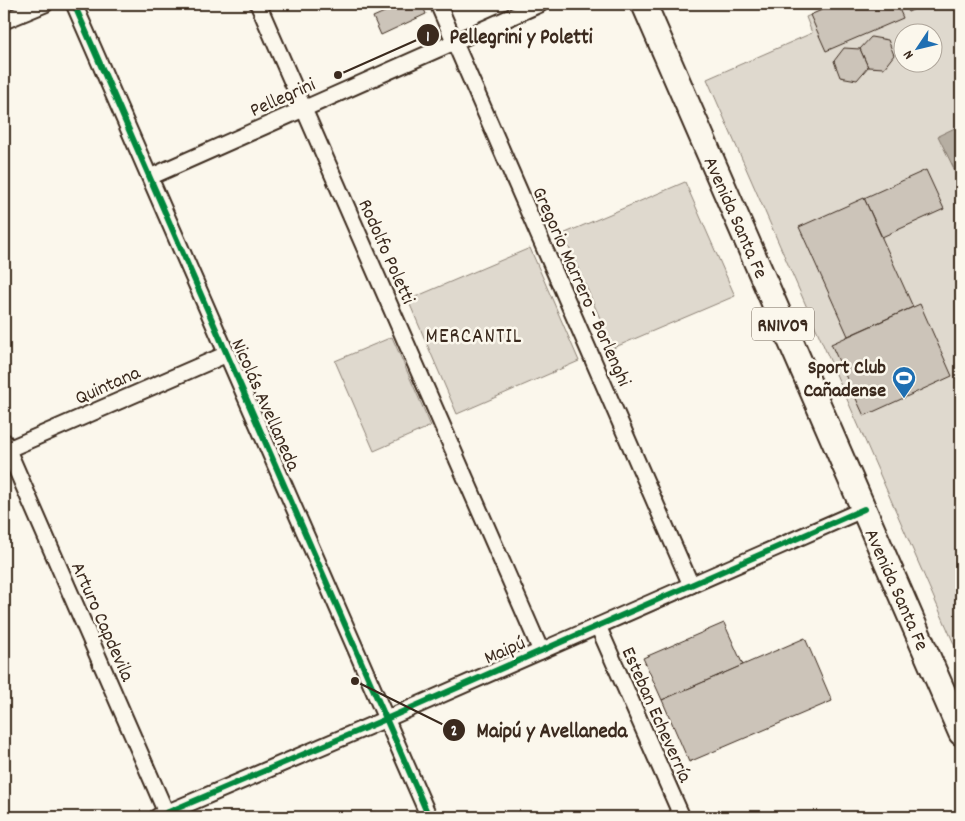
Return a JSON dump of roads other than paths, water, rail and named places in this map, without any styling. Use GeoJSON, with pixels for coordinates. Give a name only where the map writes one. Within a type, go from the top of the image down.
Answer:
{"type":"FeatureCollection","features":[{"type":"Feature","properties":{"kind":"main road","name":"Avenida Santa Fe"},"geometry":{"type":"LineString","coordinates":[[644,4],[961,733]]}},
{"type":"Feature","properties":{"kind":"street"},"geometry":{"type":"LineString","coordinates":[[4,21],[45,4]]}},
{"type":"Feature","properties":{"kind":"street","name":"Nicolás Avellaneda"},"geometry":{"type":"LineString","coordinates":[[74,4],[429,817]]}},
{"type":"Feature","properties":{"kind":"street","name":"Rodolfo Poletti"},"geometry":{"type":"LineString","coordinates":[[258,4],[541,651]]}},
{"type":"Feature","properties":{"kind":"street","name":"Gregorio Marrero - Borlenghi"},"geometry":{"type":"LineString","coordinates":[[438,4],[691,585]]}},
{"type":"Feature","properties":{"kind":"street","name":"Pellegrini"},"geometry":{"type":"LineString","coordinates":[[150,177],[540,4]]}},
{"type":"Feature","properties":{"kind":"street","name":"Quintana"},"geometry":{"type":"LineString","coordinates":[[5,448],[227,354]]}},
{"type":"Feature","properties":{"kind":"street","name":"Arturo Capdevila"},"geometry":{"type":"LineString","coordinates":[[5,448],[163,816]]}},
{"type":"Feature","properties":{"kind":"street","name":"Maipú"},"geometry":{"type":"LineString","coordinates":[[163,816],[864,509]]}},
{"type":"Feature","properties":{"kind":"street","name":"Esteban Echeverría"},"geometry":{"type":"LineString","coordinates":[[598,626],[682,817]]}},
{"type":"Feature","properties":{"kind":"place","name":"Pellegrini y Poletti"},"geometry":{"type":"Point","coordinates":[338,75]}},
{"type":"Feature","properties":{"kind":"place","name":"Sport Club Cañadense"},"geometry":{"type":"Point","coordinates":[904,399]}},
{"type":"Feature","properties":{"kind":"place","name":"Maipú y Avellaneda"},"geometry":{"type":"Point","coordinates":[355,681]}},
{"type":"Feature","properties":{"kind":"district","name":"MERCANTIL"},"geometry":{"type":"Point","coordinates":[474,335]}}]}
